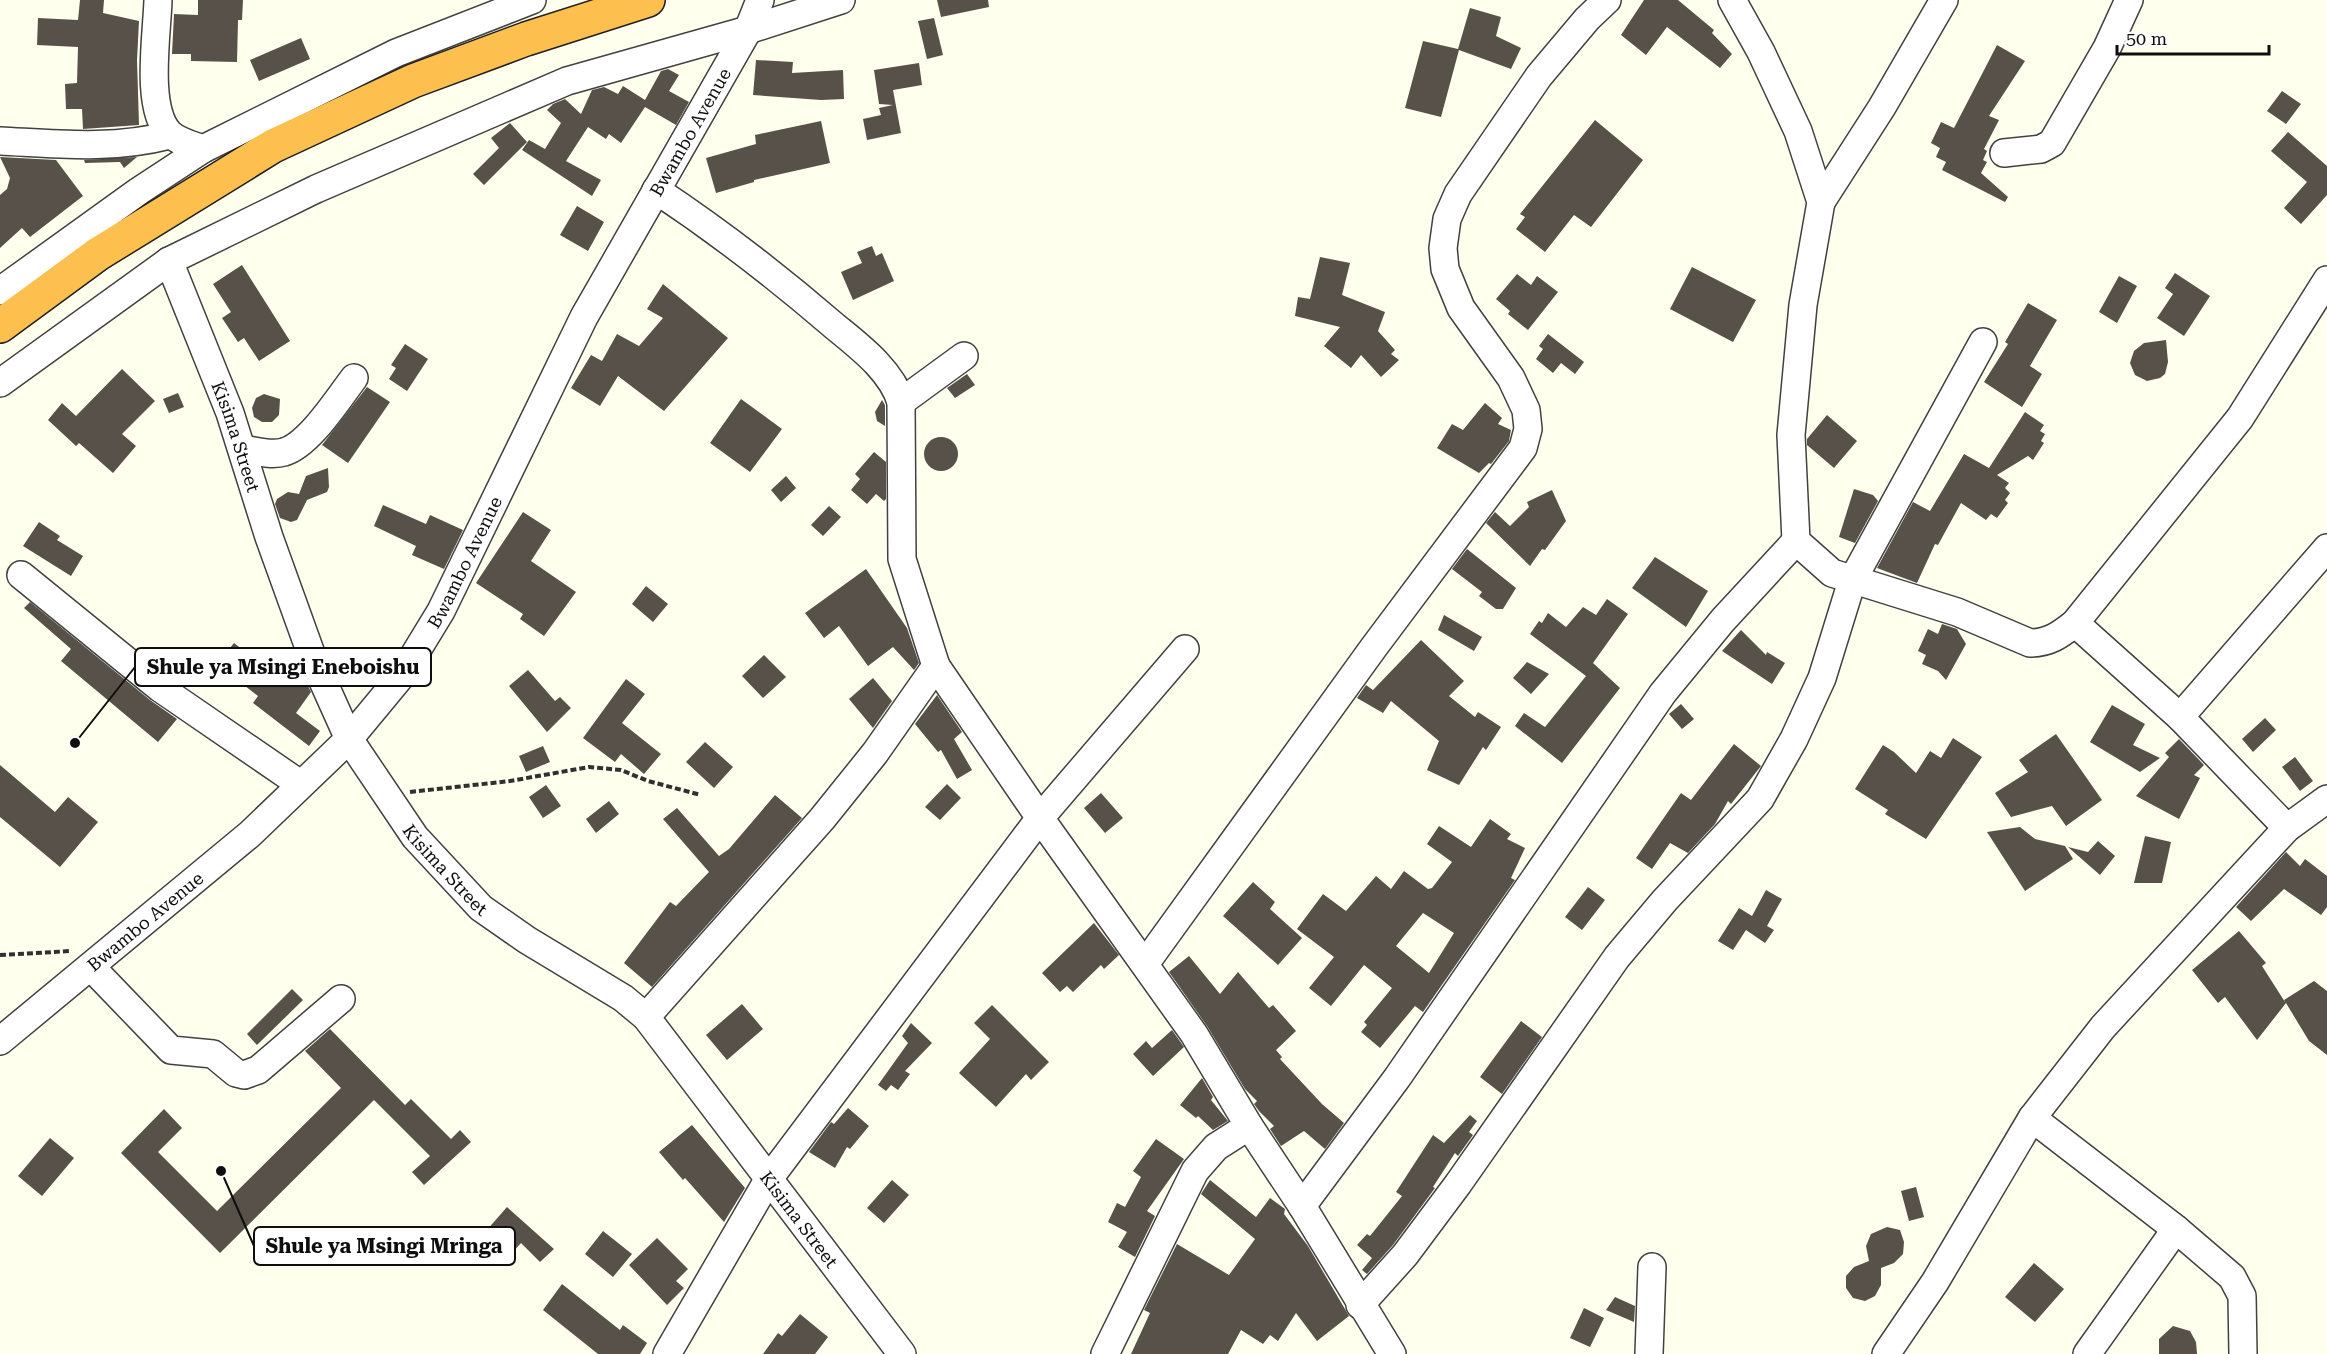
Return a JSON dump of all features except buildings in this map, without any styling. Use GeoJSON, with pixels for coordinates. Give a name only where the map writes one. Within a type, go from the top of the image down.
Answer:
{"type":"FeatureCollection","features":[{"type":"Feature","properties":{"kind":"highway"},"geometry":{"type":"LineString","coordinates":[[0,326],[98,254],[273,146],[413,81],[526,39],[648,0]]}},
{"type":"Feature","properties":{"kind":"street"},"geometry":{"type":"LineString","coordinates":[[158,0],[155,104],[161,122],[170,135],[203,149]]}},
{"type":"Feature","properties":{"kind":"street","name":"Bwambo Avenue"},"geometry":{"type":"LineString","coordinates":[[0,1041],[250,834],[349,739],[402,675],[441,611],[584,316],[748,30],[760,0]]}},
{"type":"Feature","properties":{"kind":"street"},"geometry":{"type":"LineString","coordinates":[[0,383],[169,261],[316,189],[567,81],[748,30],[841,0]]}},
{"type":"Feature","properties":{"kind":"street"},"geometry":{"type":"LineString","coordinates":[[1145,964],[1374,647],[1523,448],[1528,429],[1526,410],[1511,378],[1488,350],[1461,308],[1445,269],[1443,248],[1447,219],[1458,194],[1539,76],[1587,19],[1607,0]]}},
{"type":"Feature","properties":{"kind":"street"},"geometry":{"type":"LineString","coordinates":[[1732,0],[1761,52],[1798,131],[1821,202]]}},
{"type":"Feature","properties":{"kind":"street"},"geometry":{"type":"LineString","coordinates":[[1302,1206],[1397,1078],[1664,693],[1723,620],[1796,541],[1791,435],[1803,305],[1821,202],[1882,107],[1944,0]]}},
{"type":"Feature","properties":{"kind":"street"},"geometry":{"type":"LineString","coordinates":[[2004,153],[2040,149],[2052,143],[2107,48],[2129,0]]}},
{"type":"Feature","properties":{"kind":"street"},"geometry":{"type":"LineString","coordinates":[[0,291],[139,191],[203,149],[396,53],[529,1]]}},
{"type":"Feature","properties":{"kind":"street"},"geometry":{"type":"LineString","coordinates":[[0,141],[109,146],[127,145],[170,135]]}},
{"type":"Feature","properties":{"kind":"street"},"geometry":{"type":"LineString","coordinates":[[656,190],[722,234],[853,342],[887,375],[898,391],[901,402],[902,559],[936,666],[1040,818],[1194,1034],[1248,1126],[1302,1206],[1360,1305],[1392,1354]]}},
{"type":"Feature","properties":{"kind":"street","name":"Kisima Street"},"geometry":{"type":"LineString","coordinates":[[169,261],[243,449],[268,537],[313,659],[349,739],[415,837],[481,908],[527,940],[623,999],[646,1017],[902,1354]]}},
{"type":"Feature","properties":{"kind":"street"},"geometry":{"type":"LineString","coordinates":[[1796,541],[1832,573],[1852,581],[1957,612],[2030,643],[2043,643],[2056,637],[2075,623],[2240,418],[2327,280]]}},
{"type":"Feature","properties":{"kind":"street"},"geometry":{"type":"LineString","coordinates":[[1360,1305],[1405,1255],[1451,1193],[1617,957],[1665,900],[1760,800],[1794,740],[1822,678],[1852,581],[1983,342]]}},
{"type":"Feature","properties":{"kind":"street"},"geometry":{"type":"LineString","coordinates":[[901,402],[964,356]]}},
{"type":"Feature","properties":{"kind":"street"},"geometry":{"type":"LineString","coordinates":[[243,449],[273,454],[293,449],[307,436],[354,378]]}},
{"type":"Feature","properties":{"kind":"street"},"geometry":{"type":"LineString","coordinates":[[2180,717],[2327,548]]}},
{"type":"Feature","properties":{"kind":"street"},"geometry":{"type":"LineString","coordinates":[[21,575],[160,688],[300,784]]}},
{"type":"Feature","properties":{"kind":"street"},"geometry":{"type":"LineString","coordinates":[[2075,623],[2180,717],[2287,828]]}},
{"type":"Feature","properties":{"kind":"street"},"geometry":{"type":"LineString","coordinates":[[667,1354],[768,1180],[1040,818],[1185,649]]}},
{"type":"Feature","properties":{"kind":"street"},"geometry":{"type":"LineString","coordinates":[[646,1017],[822,819],[874,753],[936,666]]}},
{"type":"Feature","properties":{"kind":"street"},"geometry":{"type":"LineString","coordinates":[[1886,1354],[1935,1282],[2032,1118],[2103,1027],[2287,828],[2327,799]]}},
{"type":"Feature","properties":{"kind":"street"},"geometry":{"type":"LineString","coordinates":[[91,966],[171,1050],[213,1054],[236,1073],[244,1075],[258,1070],[341,999]]}},
{"type":"Feature","properties":{"kind":"street"},"geometry":{"type":"LineString","coordinates":[[2032,1118],[2176,1228],[2238,1285],[2242,1296],[2243,1354]]}},
{"type":"Feature","properties":{"kind":"street"},"geometry":{"type":"LineString","coordinates":[[1105,1354],[1195,1171],[1216,1147],[1248,1126]]}},
{"type":"Feature","properties":{"kind":"street"},"geometry":{"type":"LineString","coordinates":[[2087,1354],[2176,1228]]}},
{"type":"Feature","properties":{"kind":"street"},"geometry":{"type":"LineString","coordinates":[[1649,1354],[1652,1267]]}},
{"type":"Feature","properties":{"kind":"path"},"geometry":{"type":"LineString","coordinates":[[388,795],[510,781],[589,767],[621,770],[648,781],[702,795]]}},
{"type":"Feature","properties":{"kind":"path"},"geometry":{"type":"LineString","coordinates":[[0,955],[112,949]]}},
{"type":"Feature","properties":{"kind":"place","name":"Shule ya Msingi Eneboishu"},"geometry":{"type":"Point","coordinates":[75,743]}},
{"type":"Feature","properties":{"kind":"place","name":"Shule ya Msingi Mringa"},"geometry":{"type":"Point","coordinates":[221,1171]}}]}
